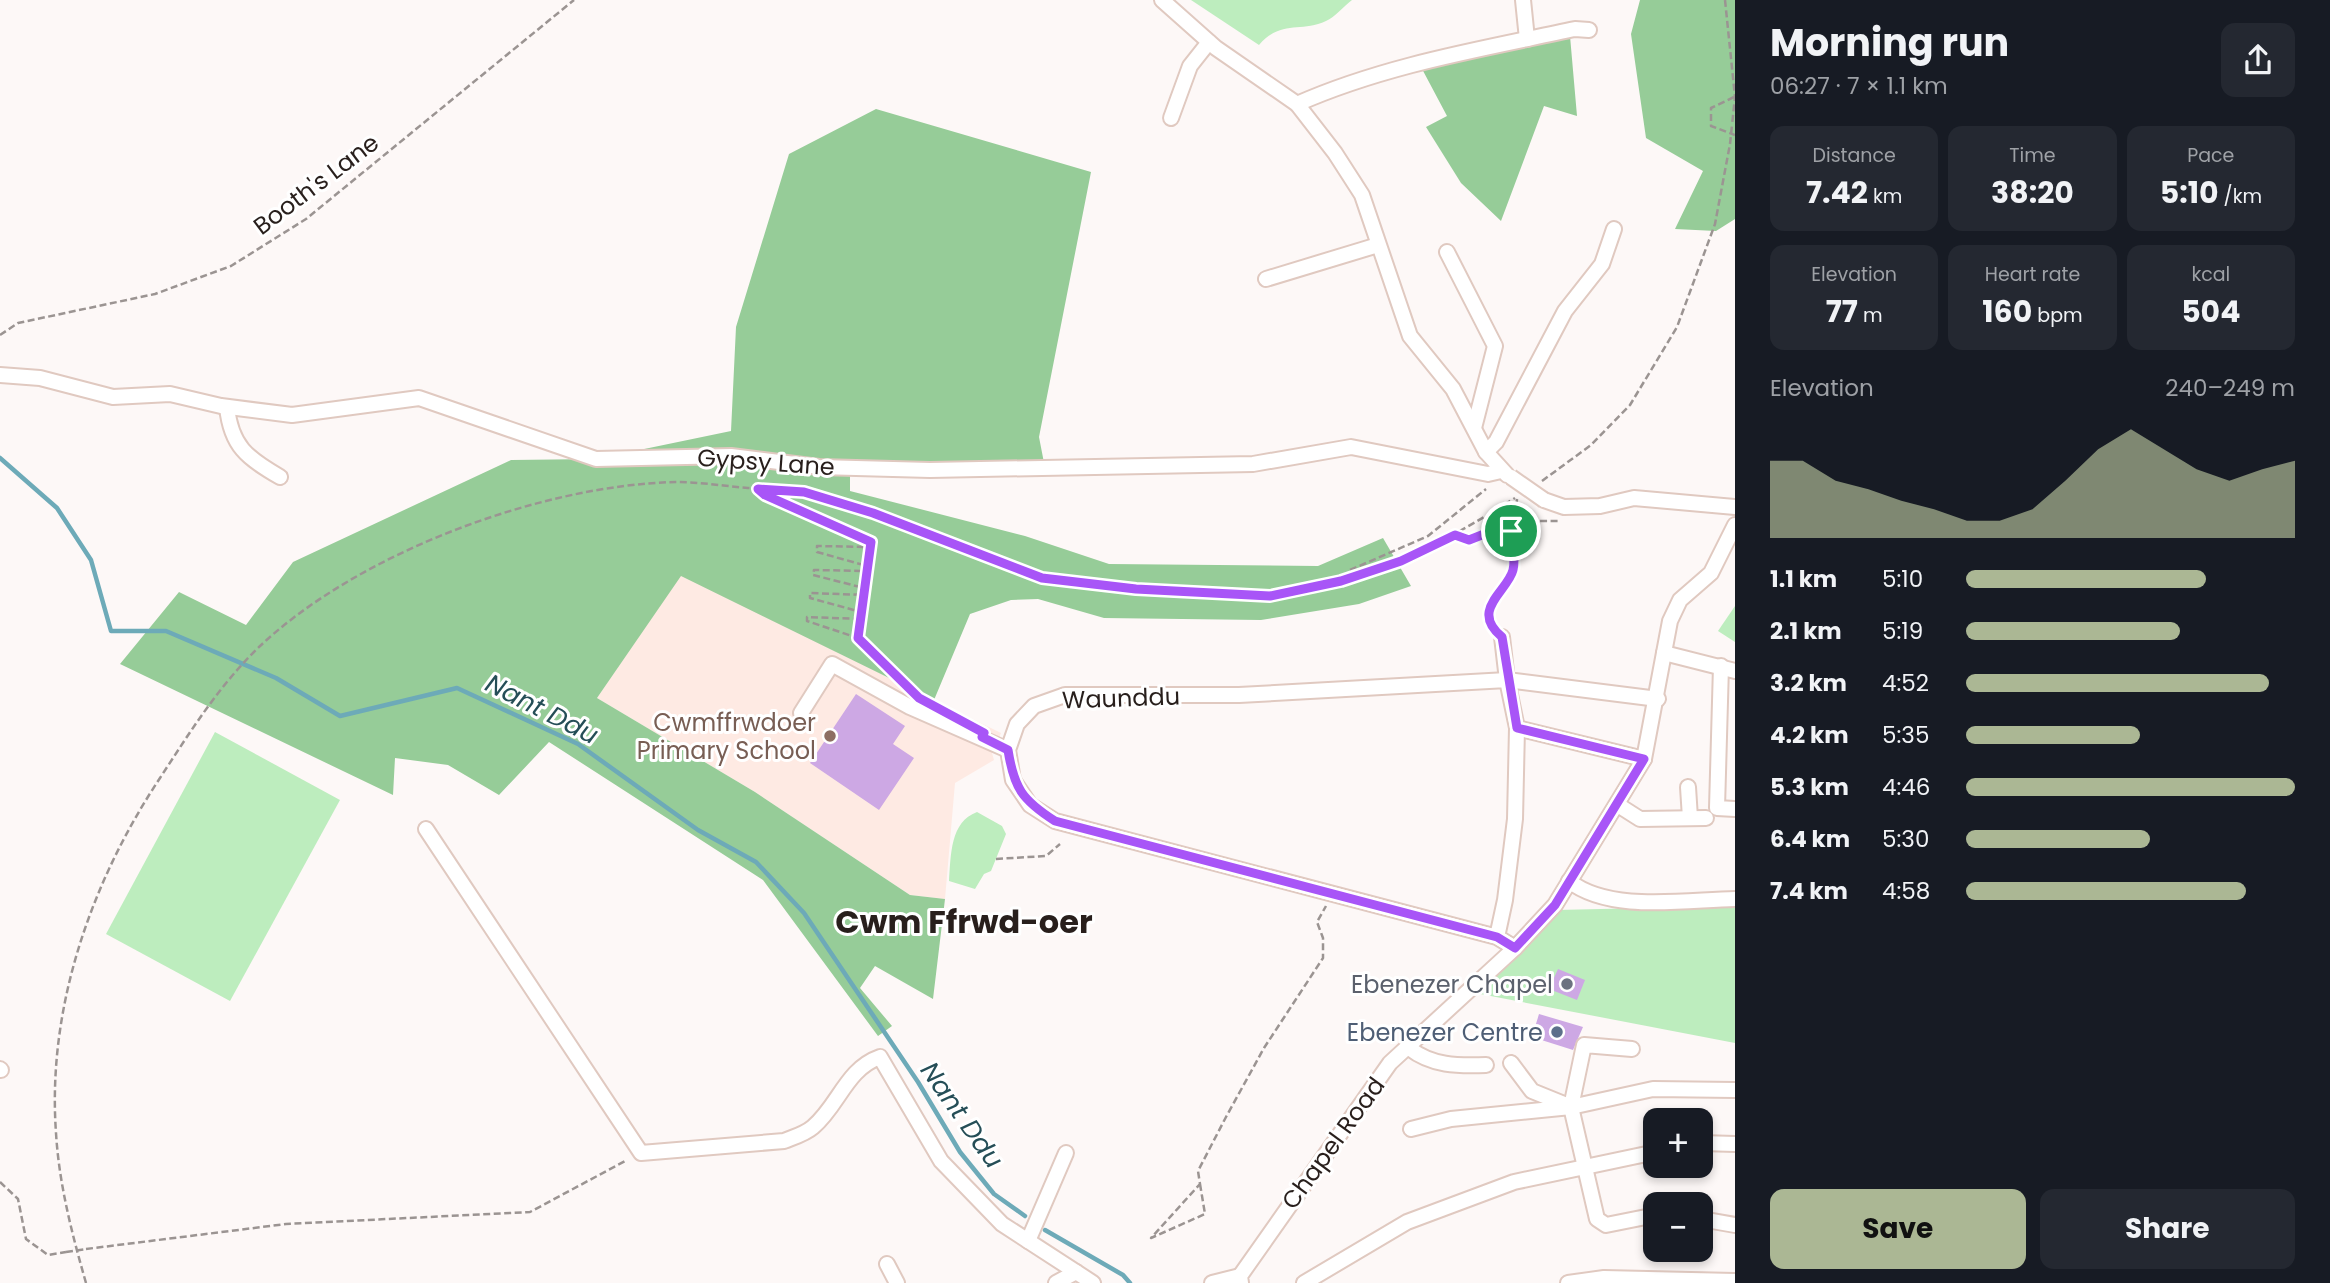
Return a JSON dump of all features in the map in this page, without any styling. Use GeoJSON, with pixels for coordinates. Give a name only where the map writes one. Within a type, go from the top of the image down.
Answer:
{"type":"FeatureCollection","features":[{"type":"Feature","properties":{"kind":"street"},"geometry":{"type":"LineString","coordinates":[[1162,0],[1209,42],[1297,104],[1362,195],[1410,336],[1453,389],[1486,452],[1502,474],[1544,500],[1564,507],[1600,506],[1634,498],[1735,507]]}},
{"type":"Feature","properties":{"kind":"street"},"geometry":{"type":"LineString","coordinates":[[1523,0],[1527,39]]}},
{"type":"Feature","properties":{"kind":"street"},"geometry":{"type":"LineString","coordinates":[[1297,104],[1322,93],[1421,62],[1575,29],[1589,30]]}},
{"type":"Feature","properties":{"kind":"street"},"geometry":{"type":"LineString","coordinates":[[1171,118],[1190,66],[1209,42]]}},
{"type":"Feature","properties":{"kind":"street"},"geometry":{"type":"LineString","coordinates":[[1486,452],[1496,442],[1565,311],[1578,290],[1602,264],[1614,229]]}},
{"type":"Feature","properties":{"kind":"street"},"geometry":{"type":"LineString","coordinates":[[1266,279],[1378,245]]}},
{"type":"Feature","properties":{"kind":"street"},"geometry":{"type":"LineString","coordinates":[[1447,252],[1495,346],[1474,428]]}},
{"type":"Feature","properties":{"kind":"street","name":"Gypsy Lane"},"geometry":{"type":"LineString","coordinates":[[0,375],[40,378],[113,397],[170,394],[226,407],[292,415],[419,398],[596,459],[731,456],[819,467],[943,470],[1253,464],[1351,447],[1502,474]]}},
{"type":"Feature","properties":{"kind":"street"},"geometry":{"type":"LineString","coordinates":[[226,407],[229,428],[241,449],[280,477]]}},
{"type":"Feature","properties":{"kind":"street","name":"Chapel Road"},"geometry":{"type":"LineString","coordinates":[[1240,1280],[1390,1063],[1515,948],[1555,905],[1618,806],[1644,759],[1658,699],[1670,621],[1680,600],[1710,573],[1735,525]]}},
{"type":"Feature","properties":{"kind":"street"},"geometry":{"type":"LineString","coordinates":[[1497,937],[1506,900],[1515,819],[1517,728],[1502,637]]}},
{"type":"Feature","properties":{"kind":"street"},"geometry":{"type":"LineString","coordinates":[[1664,653],[1728,668],[1717,808],[1735,809]]}},
{"type":"Feature","properties":{"kind":"street"},"geometry":{"type":"LineString","coordinates":[[801,713],[832,664],[910,707],[1008,750],[1013,780],[1030,805],[1055,821],[1497,937],[1515,948]]}},
{"type":"Feature","properties":{"kind":"street","name":"Waunddu"},"geometry":{"type":"LineString","coordinates":[[1008,750],[1017,724],[1034,706],[1065,695],[1239,695],[1507,680],[1658,699]]}},
{"type":"Feature","properties":{"kind":"street"},"geometry":{"type":"LineString","coordinates":[[1517,728],[1644,759]]}},
{"type":"Feature","properties":{"kind":"street"},"geometry":{"type":"LineString","coordinates":[[1688,788],[1690,818]]}},
{"type":"Feature","properties":{"kind":"street"},"geometry":{"type":"LineString","coordinates":[[1618,806],[1640,819],[1706,818]]}},
{"type":"Feature","properties":{"kind":"street"},"geometry":{"type":"LineString","coordinates":[[426,829],[640,1153],[784,1141],[800,1135],[819,1122],[863,1062],[880,1057],[941,1161],[1002,1224],[1093,1283]]}},
{"type":"Feature","properties":{"kind":"street"},"geometry":{"type":"LineString","coordinates":[[1569,881],[1583,892],[1609,901],[1735,898]]}},
{"type":"Feature","properties":{"kind":"street"},"geometry":{"type":"LineString","coordinates":[[1632,1049],[1584,1045],[1571,1107],[1597,1219],[1606,1224],[1643,1217]]}},
{"type":"Feature","properties":{"kind":"street"},"geometry":{"type":"LineString","coordinates":[[1409,1048],[1427,1060],[1440,1064],[1486,1065]]}},
{"type":"Feature","properties":{"kind":"street"},"geometry":{"type":"LineString","coordinates":[[1511,1063],[1532,1091],[1571,1107]]}},
{"type":"Feature","properties":{"kind":"street"},"geometry":{"type":"LineString","coordinates":[[1411,1129],[1451,1119],[1571,1107],[1653,1089],[1735,1090]]}},
{"type":"Feature","properties":{"kind":"street"},"geometry":{"type":"LineString","coordinates":[[1713,1143],[1735,1144]]}},
{"type":"Feature","properties":{"kind":"street"},"geometry":{"type":"LineString","coordinates":[[1028,1241],[1066,1153]]}},
{"type":"Feature","properties":{"kind":"street"},"geometry":{"type":"LineString","coordinates":[[1304,1283],[1407,1222],[1514,1182],[1643,1155]]}},
{"type":"Feature","properties":{"kind":"street"},"geometry":{"type":"LineString","coordinates":[[1713,1221],[1735,1225]]}},
{"type":"Feature","properties":{"kind":"street"},"geometry":{"type":"LineString","coordinates":[[887,1264],[897,1283]]}},
{"type":"Feature","properties":{"kind":"street"},"geometry":{"type":"LineString","coordinates":[[1056,1283],[1076,1272]]}},
{"type":"Feature","properties":{"kind":"street"},"geometry":{"type":"LineString","coordinates":[[1568,1283],[1604,1278],[1735,1280]]}},
{"type":"Feature","properties":{"kind":"street"},"geometry":{"type":"LineString","coordinates":[[1212,1283],[1240,1280]]}},
{"type":"Feature","properties":{"kind":"path","name":"Booth's Lane"},"geometry":{"type":"LineString","coordinates":[[0,335],[18,323],[155,294],[231,266],[306,219],[574,0]]}},
{"type":"Feature","properties":{"kind":"path"},"geometry":{"type":"LineString","coordinates":[[1539,483],[1591,445],[1630,405],[1677,327],[1715,224],[1730,144],[1735,97],[1725,0]]}},
{"type":"Feature","properties":{"kind":"path"},"geometry":{"type":"LineString","coordinates":[[1735,97],[1711,108],[1711,126],[1735,135]]}},
{"type":"Feature","properties":{"kind":"path"},"geometry":{"type":"LineString","coordinates":[[1350,570],[1428,536],[1502,474]]}},
{"type":"Feature","properties":{"kind":"path"},"geometry":{"type":"LineString","coordinates":[[86,1283],[69,1224],[55,1134],[56,1057],[67,989],[90,909],[134,817],[220,687],[260,646],[306,609],[362,573],[475,522],[587,491],[677,482],[804,492],[873,513],[1042,578],[1136,589],[1270,596],[1341,581],[1389,565],[1455,535],[1518,496],[1516,508],[1497,529],[1469,540],[1455,535]]}},
{"type":"Feature","properties":{"kind":"path"},"geometry":{"type":"LineString","coordinates":[[758,489],[765,495],[871,542],[858,638]]}},
{"type":"Feature","properties":{"kind":"path"},"geometry":{"type":"LineString","coordinates":[[1497,529],[1511,531],[1524,521],[1564,521]]}},
{"type":"Feature","properties":{"kind":"path"},"geometry":{"type":"LineString","coordinates":[[1502,637],[1494,631],[1489,609],[1494,597],[1510,582],[1514,567],[1511,531]]}},
{"type":"Feature","properties":{"kind":"path"},"geometry":{"type":"LineString","coordinates":[[867,569],[817,552],[817,546],[870,547]]}},
{"type":"Feature","properties":{"kind":"path"},"geometry":{"type":"LineString","coordinates":[[864,589],[813,575],[814,570],[867,569]]}},
{"type":"Feature","properties":{"kind":"path"},"geometry":{"type":"LineString","coordinates":[[862,612],[810,598],[810,593],[864,595]]}},
{"type":"Feature","properties":{"kind":"path"},"geometry":{"type":"LineString","coordinates":[[860,619],[807,617],[807,621],[858,638],[919,698]]}},
{"type":"Feature","properties":{"kind":"path"},"geometry":{"type":"LineString","coordinates":[[996,859],[1046,856],[1060,844]]}},
{"type":"Feature","properties":{"kind":"path"},"geometry":{"type":"LineString","coordinates":[[1200,1184],[1151,1238],[1205,1214],[1198,1171],[1264,1048],[1323,958],[1323,937],[1317,922],[1328,903]]}},
{"type":"Feature","properties":{"kind":"path"},"geometry":{"type":"LineString","coordinates":[[0,1182],[18,1199],[26,1239],[48,1255],[286,1224],[530,1212],[640,1153]]}},
{"type":"Feature","properties":{"kind":"shaded area","name":"Cwmffrwdoer Primary School"},"geometry":{"type":"Polygon","coordinates":[[[681,575],[1001,733],[992,753],[994,760],[955,783],[945,899],[910,895],[755,792],[597,698],[681,575]]]}},
{"type":"Feature","properties":{"kind":"green space"},"geometry":{"type":"Polygon","coordinates":[[[1191,0],[1352,0],[1326,21],[1283,29],[1267,37],[1259,45],[1191,0]]]}},
{"type":"Feature","properties":{"kind":"green space"},"geometry":{"type":"Polygon","coordinates":[[[1640,0],[1735,0],[1735,219],[1716,231],[1675,229],[1703,171],[1646,138],[1631,34],[1640,0]]]}},
{"type":"Feature","properties":{"kind":"green space"},"geometry":{"type":"Polygon","coordinates":[[[1570,36],[1577,116],[1544,106],[1501,221],[1461,183],[1426,127],[1447,116],[1421,67],[1570,36]]]}},
{"type":"Feature","properties":{"kind":"green space"},"geometry":{"type":"Polygon","coordinates":[[[876,109],[1091,172],[1039,437],[1045,468],[850,468],[850,491],[1025,536],[1109,564],[1318,566],[1383,538],[1411,586],[1359,604],[1261,620],[1104,618],[1038,599],[1011,600],[970,614],[934,700],[681,576],[597,698],[755,792],[910,895],[945,899],[933,999],[875,966],[860,988],[892,1026],[878,1036],[763,880],[549,742],[499,795],[448,765],[395,758],[393,795],[120,664],[179,592],[246,625],[293,562],[511,460],[596,459],[731,431],[736,327],[789,154],[876,109]]]}},
{"type":"Feature","properties":{"kind":"green space"},"geometry":{"type":"Polygon","coordinates":[[[1735,606],[1735,642],[1718,631],[1735,606]]]}},
{"type":"Feature","properties":{"kind":"green space"},"geometry":{"type":"Polygon","coordinates":[[[215,732],[340,800],[230,1001],[106,934],[215,732]]]}},
{"type":"Feature","properties":{"kind":"green space"},"geometry":{"type":"Polygon","coordinates":[[[977,812],[1002,826],[1006,834],[991,871],[984,874],[975,889],[949,881],[957,831],[968,817],[977,812]]]}},
{"type":"Feature","properties":{"kind":"green space"},"geometry":{"type":"Polygon","coordinates":[[[1735,906],[1735,1043],[1475,993],[1556,910],[1735,906]]]}},
{"type":"Feature","properties":{"kind":"building"},"geometry":{"type":"Polygon","coordinates":[[[856,694],[905,726],[893,744],[914,758],[879,810],[810,763],[856,694]]]}},
{"type":"Feature","properties":{"kind":"building","name":"Ebenezer Chapel"},"geometry":{"type":"Polygon","coordinates":[[[1558,969],[1585,980],[1577,1000],[1549,989],[1558,969]]]}},
{"type":"Feature","properties":{"kind":"building","name":"Ebenezer Centre"},"geometry":{"type":"Polygon","coordinates":[[[1539,1014],[1583,1027],[1573,1050],[1532,1037],[1539,1014]]]}},
{"type":"Feature","properties":{"kind":"waterway","name":"Nant Ddu"},"geometry":{"type":"LineString","coordinates":[[0,458],[57,508],[91,560],[111,631],[166,631],[276,678],[340,716],[457,688],[578,744],[698,830],[756,862],[804,913],[918,1082],[960,1152],[994,1194],[1025,1216]]}},
{"type":"Feature","properties":{"kind":"waterway","name":"Nant Ddu"},"geometry":{"type":"LineString","coordinates":[[1045,1230],[1123,1275],[1130,1283]]}},
{"type":"Feature","properties":{"kind":"place","name":"Cwmffrwdoer Primary School"},"geometry":{"type":"Point","coordinates":[830,736]}},
{"type":"Feature","properties":{"kind":"place","name":"Ebenezer Chapel"},"geometry":{"type":"Point","coordinates":[1567,984]}},
{"type":"Feature","properties":{"kind":"place","name":"Ebenezer Centre"},"geometry":{"type":"Point","coordinates":[1557,1032]}},
{"type":"Feature","properties":{"kind":"district","name":"Cwm Ffrwd-oer"},"geometry":{"type":"Point","coordinates":[964,921]}},
{"type":"Feature","properties":{"kind":"route"},"geometry":{"type":"LineString","coordinates":[[758,489],[804,492],[873,513],[1042,578],[1136,589],[1270,596],[1341,581],[1401,561],[1437,546],[1455,535],[1469,540],[1497,529],[1511,531],[1514,567],[1510,582],[1494,597],[1489,609],[1494,631],[1502,637],[1517,728],[1644,759],[1618,806],[1555,905],[1515,948],[1497,937],[1055,821],[1030,805],[1013,780],[1008,750],[982,737],[984,733],[919,698],[858,638],[871,542],[765,495],[758,489]]}}]}
